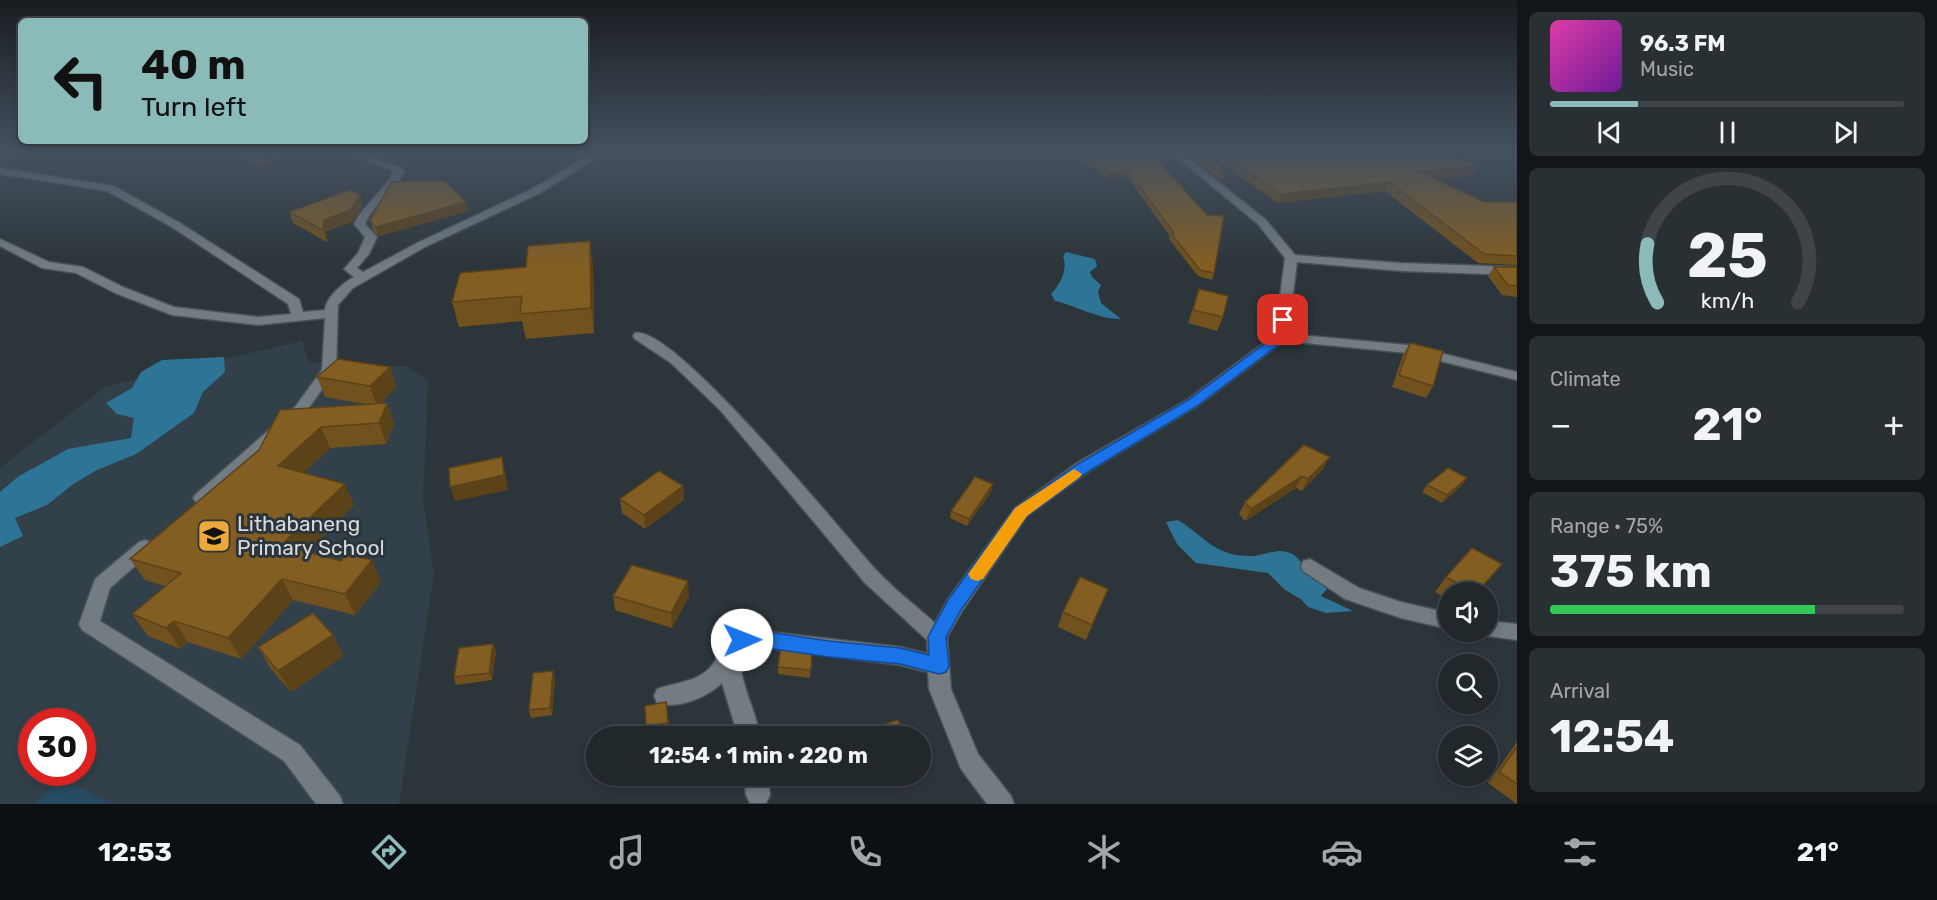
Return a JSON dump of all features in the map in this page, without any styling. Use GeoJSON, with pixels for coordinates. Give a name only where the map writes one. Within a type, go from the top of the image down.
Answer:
{"type":"FeatureCollection","features":[{"type":"Feature","properties":{"kind":"street"},"geometry":{"type":"LineString","coordinates":[[113,190],[176,225],[220,256],[294,302],[298,316]]}},
{"type":"Feature","properties":{"kind":"street"},"geometry":{"type":"LineString","coordinates":[[363,278],[350,269],[363,254],[371,237],[359,224],[363,213],[388,190]]}},
{"type":"Feature","properties":{"kind":"street"},"geometry":{"type":"LineString","coordinates":[[191,508],[300,410],[329,370],[332,305],[349,285],[421,245],[538,190]]}},
{"type":"Feature","properties":{"kind":"street"},"geometry":{"type":"LineString","coordinates":[[1222,190],[1262,222],[1291,258],[1281,338]]}},
{"type":"Feature","properties":{"kind":"street"},"geometry":{"type":"LineString","coordinates":[[0,242],[46,265],[79,270],[119,290],[172,310],[258,321],[332,313]]}},
{"type":"Feature","properties":{"kind":"street"},"geometry":{"type":"LineString","coordinates":[[1291,258],[1401,267],[1517,272]]}},
{"type":"Feature","properties":{"kind":"street"},"geometry":{"type":"LineString","coordinates":[[640,336],[676,360],[725,407],[872,578],[937,637]]}},
{"type":"Feature","properties":{"kind":"street"},"geometry":{"type":"LineString","coordinates":[[1002,804],[969,761],[940,689],[937,637],[955,605],[1021,512],[1083,467],[1192,403],[1281,338],[1408,349],[1517,376]]}},
{"type":"Feature","properties":{"kind":"street"},"geometry":{"type":"LineString","coordinates":[[155,538],[102,584],[89,624],[292,753],[331,804]]}},
{"type":"Feature","properties":{"kind":"street"},"geometry":{"type":"LineString","coordinates":[[1310,566],[1352,594],[1401,610],[1438,618]]}},
{"type":"Feature","properties":{"kind":"street"},"geometry":{"type":"LineString","coordinates":[[1498,629],[1517,632]]}},
{"type":"Feature","properties":{"kind":"street"},"geometry":{"type":"LineString","coordinates":[[745,726],[736,699],[728,660],[730,643],[754,638],[900,656],[939,666]]}},
{"type":"Feature","properties":{"kind":"street"},"geometry":{"type":"LineString","coordinates":[[664,696],[696,690],[715,679],[728,660]]}},
{"type":"Feature","properties":{"kind":"shaded area"},"geometry":{"type":"Polygon","coordinates":[[[1066,252],[1095,259],[1097,266],[1090,272],[1101,285],[1098,292],[1101,303],[1121,319],[1096,315],[1055,301],[1051,294],[1063,276],[1065,266],[1063,256],[1066,252]]]}},
{"type":"Feature","properties":{"kind":"shaded area","name":"Lithabaneng Primary School"},"geometry":{"type":"Polygon","coordinates":[[[302,341],[309,362],[348,367],[405,366],[428,380],[423,499],[434,574],[399,804],[0,804],[0,468],[106,386],[302,341]]]}},
{"type":"Feature","properties":{"kind":"shaded area"},"geometry":{"type":"Polygon","coordinates":[[[224,357],[225,372],[203,392],[194,413],[136,454],[95,471],[72,485],[47,505],[15,518],[23,536],[0,547],[0,492],[19,476],[68,449],[131,438],[134,418],[117,414],[106,403],[132,388],[141,372],[162,360],[224,357]]]}},
{"type":"Feature","properties":{"kind":"shaded area"},"geometry":{"type":"Polygon","coordinates":[[[1178,520],[1211,544],[1228,553],[1251,556],[1283,551],[1292,554],[1310,573],[1330,585],[1321,596],[1353,611],[1326,613],[1308,607],[1302,600],[1284,589],[1268,573],[1196,563],[1177,544],[1166,522],[1178,520]]]}},
{"type":"Feature","properties":{"kind":"shaded area"},"geometry":{"type":"Polygon","coordinates":[[[53,786],[77,786],[112,804],[34,804],[53,786]]]}},
{"type":"Feature","properties":{"kind":"building"},"geometry":{"type":"Polygon","coordinates":[[[350,190],[360,195],[350,210],[324,220],[323,230],[289,212],[350,190]]]}},
{"type":"Feature","properties":{"kind":"building"},"geometry":{"type":"Polygon","coordinates":[[[387,190],[453,190],[466,202],[376,227],[370,221],[387,190]]]}},
{"type":"Feature","properties":{"kind":"building"},"geometry":{"type":"Polygon","coordinates":[[[1142,190],[1184,190],[1207,215],[1224,216],[1214,273],[1200,270],[1171,233],[1174,233],[1142,190]]]}},
{"type":"Feature","properties":{"kind":"building"},"geometry":{"type":"Polygon","coordinates":[[[1274,190],[1321,190],[1281,194],[1274,190]]]}},
{"type":"Feature","properties":{"kind":"building"},"geometry":{"type":"Polygon","coordinates":[[[1399,190],[1457,190],[1484,202],[1517,202],[1517,256],[1484,254],[1399,190]]]}},
{"type":"Feature","properties":{"kind":"building"},"geometry":{"type":"Polygon","coordinates":[[[590,241],[591,308],[520,314],[522,296],[452,302],[460,273],[526,267],[528,246],[590,241]]]}},
{"type":"Feature","properties":{"kind":"building"},"geometry":{"type":"Polygon","coordinates":[[[1494,267],[1517,267],[1517,286],[1508,285],[1494,267]]]}},
{"type":"Feature","properties":{"kind":"building"},"geometry":{"type":"Polygon","coordinates":[[[1199,289],[1228,296],[1223,317],[1193,310],[1199,289]]]}},
{"type":"Feature","properties":{"kind":"building"},"geometry":{"type":"Polygon","coordinates":[[[1410,343],[1443,351],[1433,386],[1399,375],[1410,343]]]}},
{"type":"Feature","properties":{"kind":"building"},"geometry":{"type":"Polygon","coordinates":[[[338,359],[390,367],[370,386],[317,377],[338,359]]]}},
{"type":"Feature","properties":{"kind":"building"},"geometry":{"type":"Polygon","coordinates":[[[387,403],[379,423],[321,427],[278,466],[345,484],[281,545],[341,561],[346,554],[372,560],[345,594],[282,579],[228,638],[174,621],[166,628],[132,614],[181,573],[130,559],[259,450],[280,410],[387,403]]]}},
{"type":"Feature","properties":{"kind":"building"},"geometry":{"type":"Polygon","coordinates":[[[1304,445],[1330,457],[1308,479],[1302,476],[1251,509],[1245,502],[1304,445]]]}},
{"type":"Feature","properties":{"kind":"building"},"geometry":{"type":"Polygon","coordinates":[[[502,457],[504,475],[450,487],[449,468],[502,457]]]}},
{"type":"Feature","properties":{"kind":"building"},"geometry":{"type":"Polygon","coordinates":[[[1448,468],[1467,478],[1447,495],[1427,485],[1448,468]]]}},
{"type":"Feature","properties":{"kind":"building"},"geometry":{"type":"Polygon","coordinates":[[[659,471],[683,486],[644,515],[620,499],[659,471]]]}},
{"type":"Feature","properties":{"kind":"building"},"geometry":{"type":"Polygon","coordinates":[[[975,477],[993,484],[969,519],[951,511],[975,477]]]}},
{"type":"Feature","properties":{"kind":"building"},"geometry":{"type":"Polygon","coordinates":[[[1472,548],[1502,564],[1486,582],[1455,582],[1446,577],[1472,548]]]}},
{"type":"Feature","properties":{"kind":"building"},"geometry":{"type":"Polygon","coordinates":[[[632,565],[688,581],[671,613],[613,596],[632,565]]]}},
{"type":"Feature","properties":{"kind":"building"},"geometry":{"type":"Polygon","coordinates":[[[1080,577],[1108,589],[1092,625],[1063,612],[1080,577]]]}},
{"type":"Feature","properties":{"kind":"building"},"geometry":{"type":"Polygon","coordinates":[[[313,613],[333,635],[278,671],[258,647],[313,613]]]}},
{"type":"Feature","properties":{"kind":"building"},"geometry":{"type":"Polygon","coordinates":[[[493,644],[489,673],[454,677],[459,648],[493,644]]]}},
{"type":"Feature","properties":{"kind":"building"},"geometry":{"type":"Polygon","coordinates":[[[781,647],[812,650],[811,670],[778,667],[781,647]]]}},
{"type":"Feature","properties":{"kind":"building"},"geometry":{"type":"Polygon","coordinates":[[[553,671],[550,708],[529,710],[533,673],[553,671]]]}},
{"type":"Feature","properties":{"kind":"building"},"geometry":{"type":"Polygon","coordinates":[[[666,702],[668,723],[646,726],[645,706],[666,702]]]}},
{"type":"Feature","properties":{"kind":"building"},"geometry":{"type":"Polygon","coordinates":[[[898,720],[901,726],[879,726],[898,720]]]}},
{"type":"Feature","properties":{"kind":"building"},"geometry":{"type":"Polygon","coordinates":[[[1517,747],[1517,784],[1499,772],[1517,747]]]}},
{"type":"Feature","properties":{"kind":"slow traffic"},"geometry":{"type":"LineString","coordinates":[[977,574],[1021,512],[1074,474]]}},
{"type":"Feature","properties":{"kind":"place","name":"Lithabaneng Primary School"},"geometry":{"type":"Point","coordinates":[214,536]}},
{"type":"Feature","properties":{"kind":"route"},"geometry":{"type":"LineString","coordinates":[[742,640],[754,638],[900,656],[939,666],[937,637],[955,605],[1021,512],[1083,467],[1192,403],[1281,338],[1283,320]]}}]}
